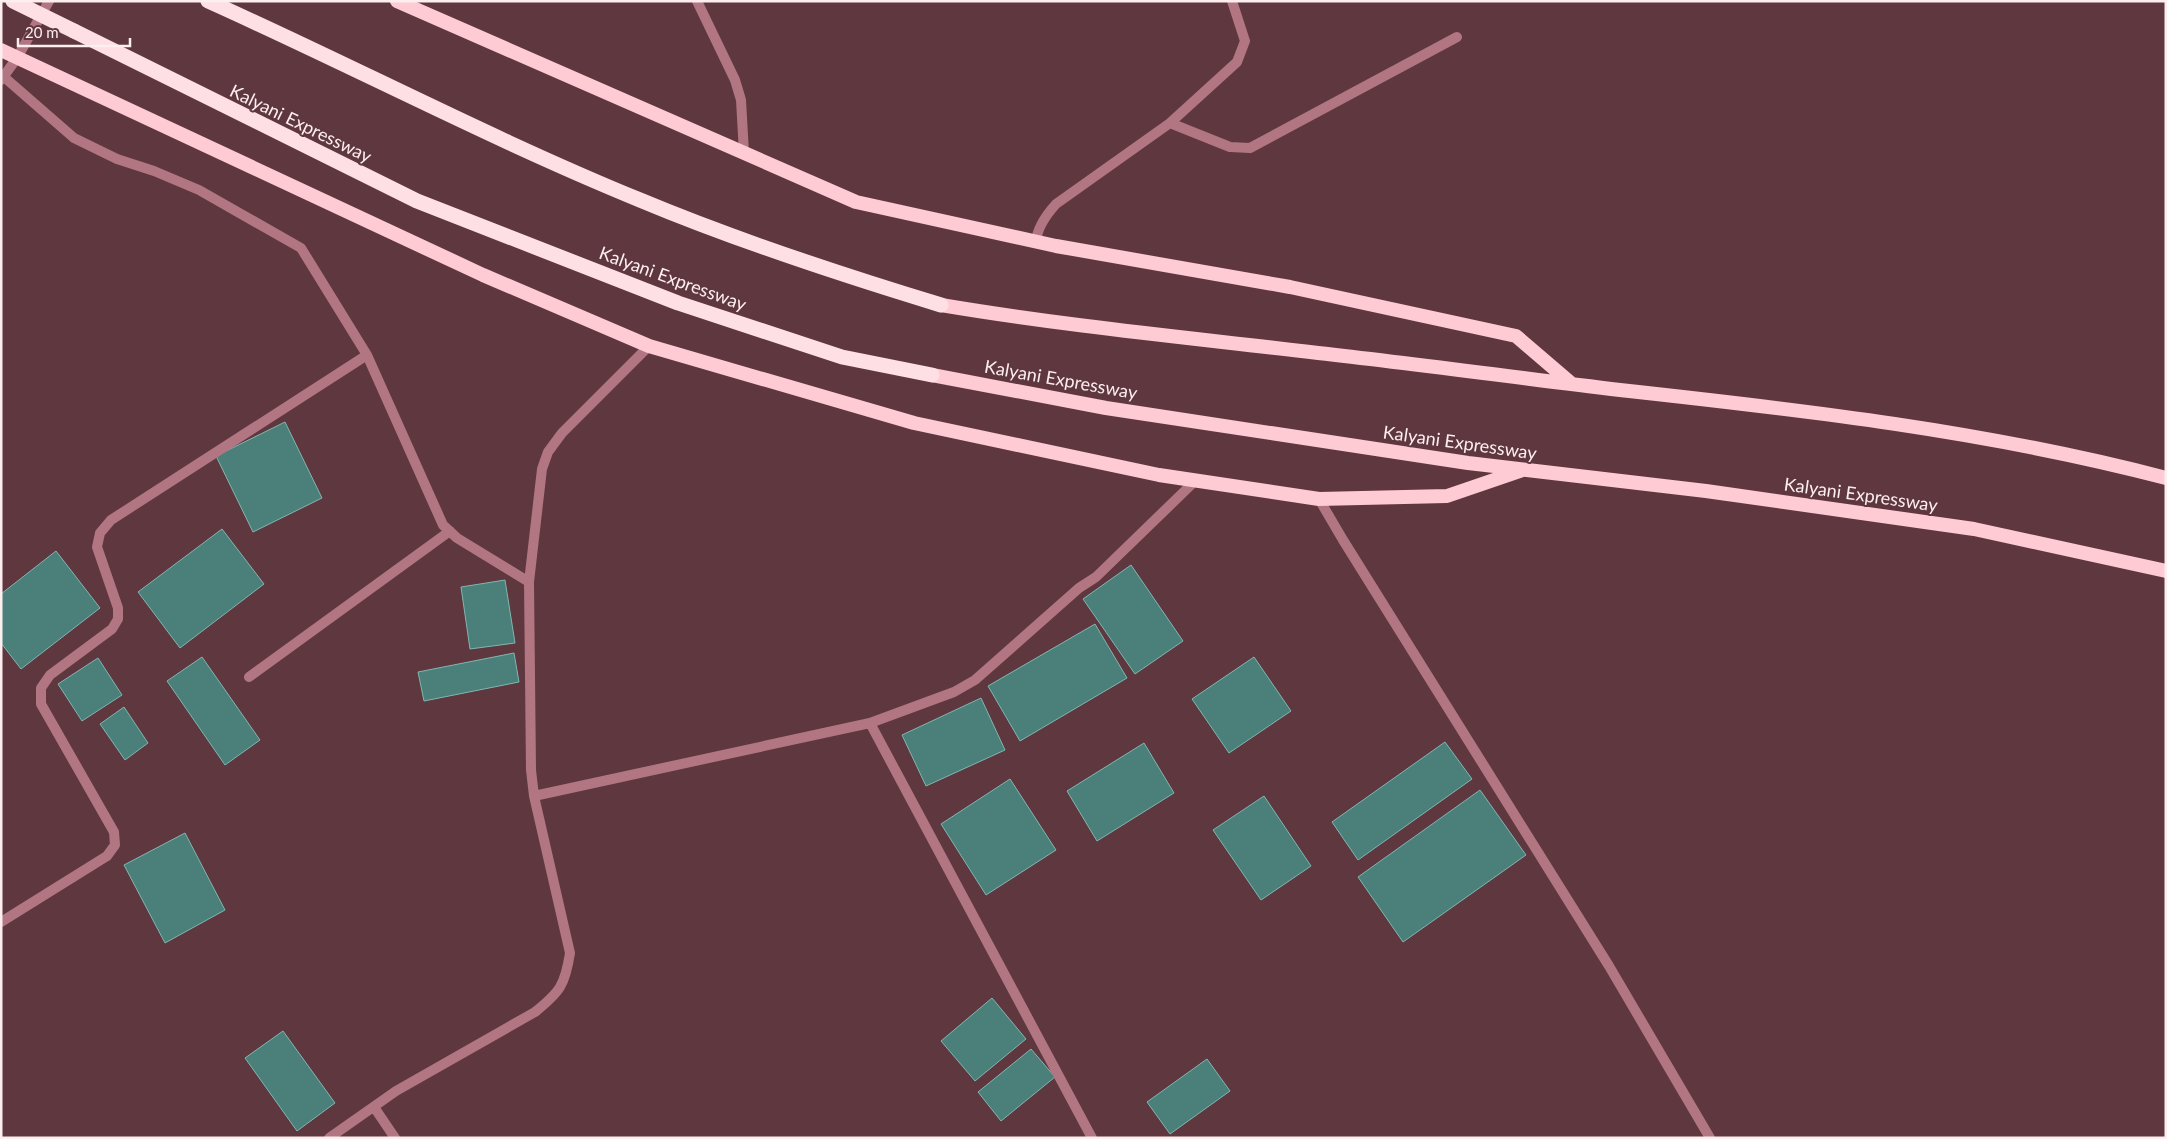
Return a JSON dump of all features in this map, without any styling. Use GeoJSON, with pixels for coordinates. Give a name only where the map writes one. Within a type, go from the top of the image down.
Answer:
{"type":"FeatureCollection","features":[{"type":"Feature","properties":{"kind":"highway","name":"Kalyani Expressway"},"geometry":{"type":"LineString","coordinates":[[13,1],[417,201],[678,303],[842,357],[1106,408],[1468,463],[1706,491],[1974,529],[2166,571]]}},
{"type":"Feature","properties":{"kind":"highway"},"geometry":{"type":"LineString","coordinates":[[208,1],[516,146],[640,200],[752,244],[850,278],[941,306],[1140,334],[1433,366],[1802,410],[1963,434],[2126,467],[2166,478]]}},
{"type":"Feature","properties":{"kind":"highway"},"geometry":{"type":"LineString","coordinates":[[397,1],[856,202],[1036,242],[1290,287],[1516,336],[1572,384]]}},
{"type":"Feature","properties":{"kind":"highway"},"geometry":{"type":"LineString","coordinates":[[1,50],[483,276],[649,346],[914,423],[1159,475],[1319,499],[1447,496],[1523,470]]}},
{"type":"Feature","properties":{"kind":"street"},"geometry":{"type":"LineString","coordinates":[[49,1],[3,79],[74,138],[117,159],[154,171],[199,190],[301,248],[367,355],[443,525],[457,538],[529,582]]}},
{"type":"Feature","properties":{"kind":"street"},"geometry":{"type":"LineString","coordinates":[[697,1],[735,80],[741,100],[744,153]]}},
{"type":"Feature","properties":{"kind":"street"},"geometry":{"type":"LineString","coordinates":[[1036,242],[1046,217],[1056,204],[1170,123],[1237,62],[1245,41],[1232,1]]}},
{"type":"Feature","properties":{"kind":"street"},"geometry":{"type":"LineString","coordinates":[[1170,123],[1230,147],[1250,148],[1457,37]]}},
{"type":"Feature","properties":{"kind":"street"},"geometry":{"type":"LineString","coordinates":[[329,1138],[396,1091],[535,1012],[553,998],[566,977],[570,953],[534,796],[531,770],[529,582],[542,469],[548,452],[562,433],[649,346]]}},
{"type":"Feature","properties":{"kind":"street"},"geometry":{"type":"LineString","coordinates":[[1,922],[107,856],[115,845],[114,832],[40,704],[41,688],[50,675],[112,629],[118,619],[118,608],[97,547],[100,533],[111,520],[367,355]]}},
{"type":"Feature","properties":{"kind":"street"},"geometry":{"type":"LineString","coordinates":[[534,796],[870,723],[954,692],[975,680],[1079,588],[1096,577],[1195,481]]}},
{"type":"Feature","properties":{"kind":"street"},"geometry":{"type":"LineString","coordinates":[[1319,499],[1610,966],[1710,1138]]}},
{"type":"Feature","properties":{"kind":"street"},"geometry":{"type":"LineString","coordinates":[[249,677],[450,531]]}},
{"type":"Feature","properties":{"kind":"street"},"geometry":{"type":"LineString","coordinates":[[870,723],[1092,1138]]}},
{"type":"Feature","properties":{"kind":"street"},"geometry":{"type":"LineString","coordinates":[[374,1107],[395,1138]]}},
{"type":"Feature","properties":{"kind":"building"},"geometry":{"type":"Polygon","coordinates":[[[285,422],[322,498],[253,532],[216,456],[285,422]]]}},
{"type":"Feature","properties":{"kind":"building"},"geometry":{"type":"Polygon","coordinates":[[[222,529],[264,584],[180,648],[138,592],[222,529]]]}},
{"type":"Feature","properties":{"kind":"building"},"geometry":{"type":"Polygon","coordinates":[[[56,551],[100,608],[21,669],[1,643],[1,594],[56,551]]]}},
{"type":"Feature","properties":{"kind":"building"},"geometry":{"type":"Polygon","coordinates":[[[1131,565],[1183,641],[1135,674],[1083,599],[1131,565]]]}},
{"type":"Feature","properties":{"kind":"building"},"geometry":{"type":"Polygon","coordinates":[[[505,580],[515,643],[470,649],[461,587],[505,580]]]}},
{"type":"Feature","properties":{"kind":"building"},"geometry":{"type":"Polygon","coordinates":[[[1095,624],[1127,678],[1020,741],[988,686],[1095,624]]]}},
{"type":"Feature","properties":{"kind":"building"},"geometry":{"type":"Polygon","coordinates":[[[514,653],[519,682],[424,701],[418,672],[514,653]]]}},
{"type":"Feature","properties":{"kind":"building"},"geometry":{"type":"Polygon","coordinates":[[[202,657],[260,740],[225,765],[167,681],[202,657]]]}},
{"type":"Feature","properties":{"kind":"building"},"geometry":{"type":"Polygon","coordinates":[[[1254,657],[1291,711],[1229,753],[1192,699],[1254,657]]]}},
{"type":"Feature","properties":{"kind":"building"},"geometry":{"type":"Polygon","coordinates":[[[98,658],[122,695],[82,721],[58,684],[98,658]]]}},
{"type":"Feature","properties":{"kind":"building"},"geometry":{"type":"Polygon","coordinates":[[[981,698],[1005,750],[926,786],[902,735],[981,698]]]}},
{"type":"Feature","properties":{"kind":"building"},"geometry":{"type":"Polygon","coordinates":[[[124,707],[148,743],[125,760],[100,724],[124,707]]]}},
{"type":"Feature","properties":{"kind":"building"},"geometry":{"type":"Polygon","coordinates":[[[1445,742],[1472,779],[1358,860],[1332,822],[1445,742]]]}},
{"type":"Feature","properties":{"kind":"building"},"geometry":{"type":"Polygon","coordinates":[[[1144,743],[1174,793],[1097,841],[1067,791],[1144,743]]]}},
{"type":"Feature","properties":{"kind":"building"},"geometry":{"type":"Polygon","coordinates":[[[1010,779],[1056,850],[986,895],[941,824],[1010,779]]]}},
{"type":"Feature","properties":{"kind":"building"},"geometry":{"type":"Polygon","coordinates":[[[1480,790],[1526,855],[1403,942],[1358,877],[1480,790]]]}},
{"type":"Feature","properties":{"kind":"building"},"geometry":{"type":"Polygon","coordinates":[[[1264,796],[1311,866],[1261,900],[1213,830],[1264,796]]]}},
{"type":"Feature","properties":{"kind":"building"},"geometry":{"type":"Polygon","coordinates":[[[185,833],[225,910],[165,943],[124,865],[185,833]]]}},
{"type":"Feature","properties":{"kind":"building"},"geometry":{"type":"Polygon","coordinates":[[[992,998],[1026,1039],[975,1081],[941,1041],[992,998]]]}},
{"type":"Feature","properties":{"kind":"building"},"geometry":{"type":"Polygon","coordinates":[[[283,1031],[335,1103],[297,1131],[245,1058],[283,1031]]]}},
{"type":"Feature","properties":{"kind":"building"},"geometry":{"type":"Polygon","coordinates":[[[1031,1049],[1055,1077],[1001,1121],[978,1092],[1031,1049]]]}},
{"type":"Feature","properties":{"kind":"building"},"geometry":{"type":"Polygon","coordinates":[[[1207,1059],[1230,1091],[1170,1134],[1147,1102],[1207,1059]]]}}]}
